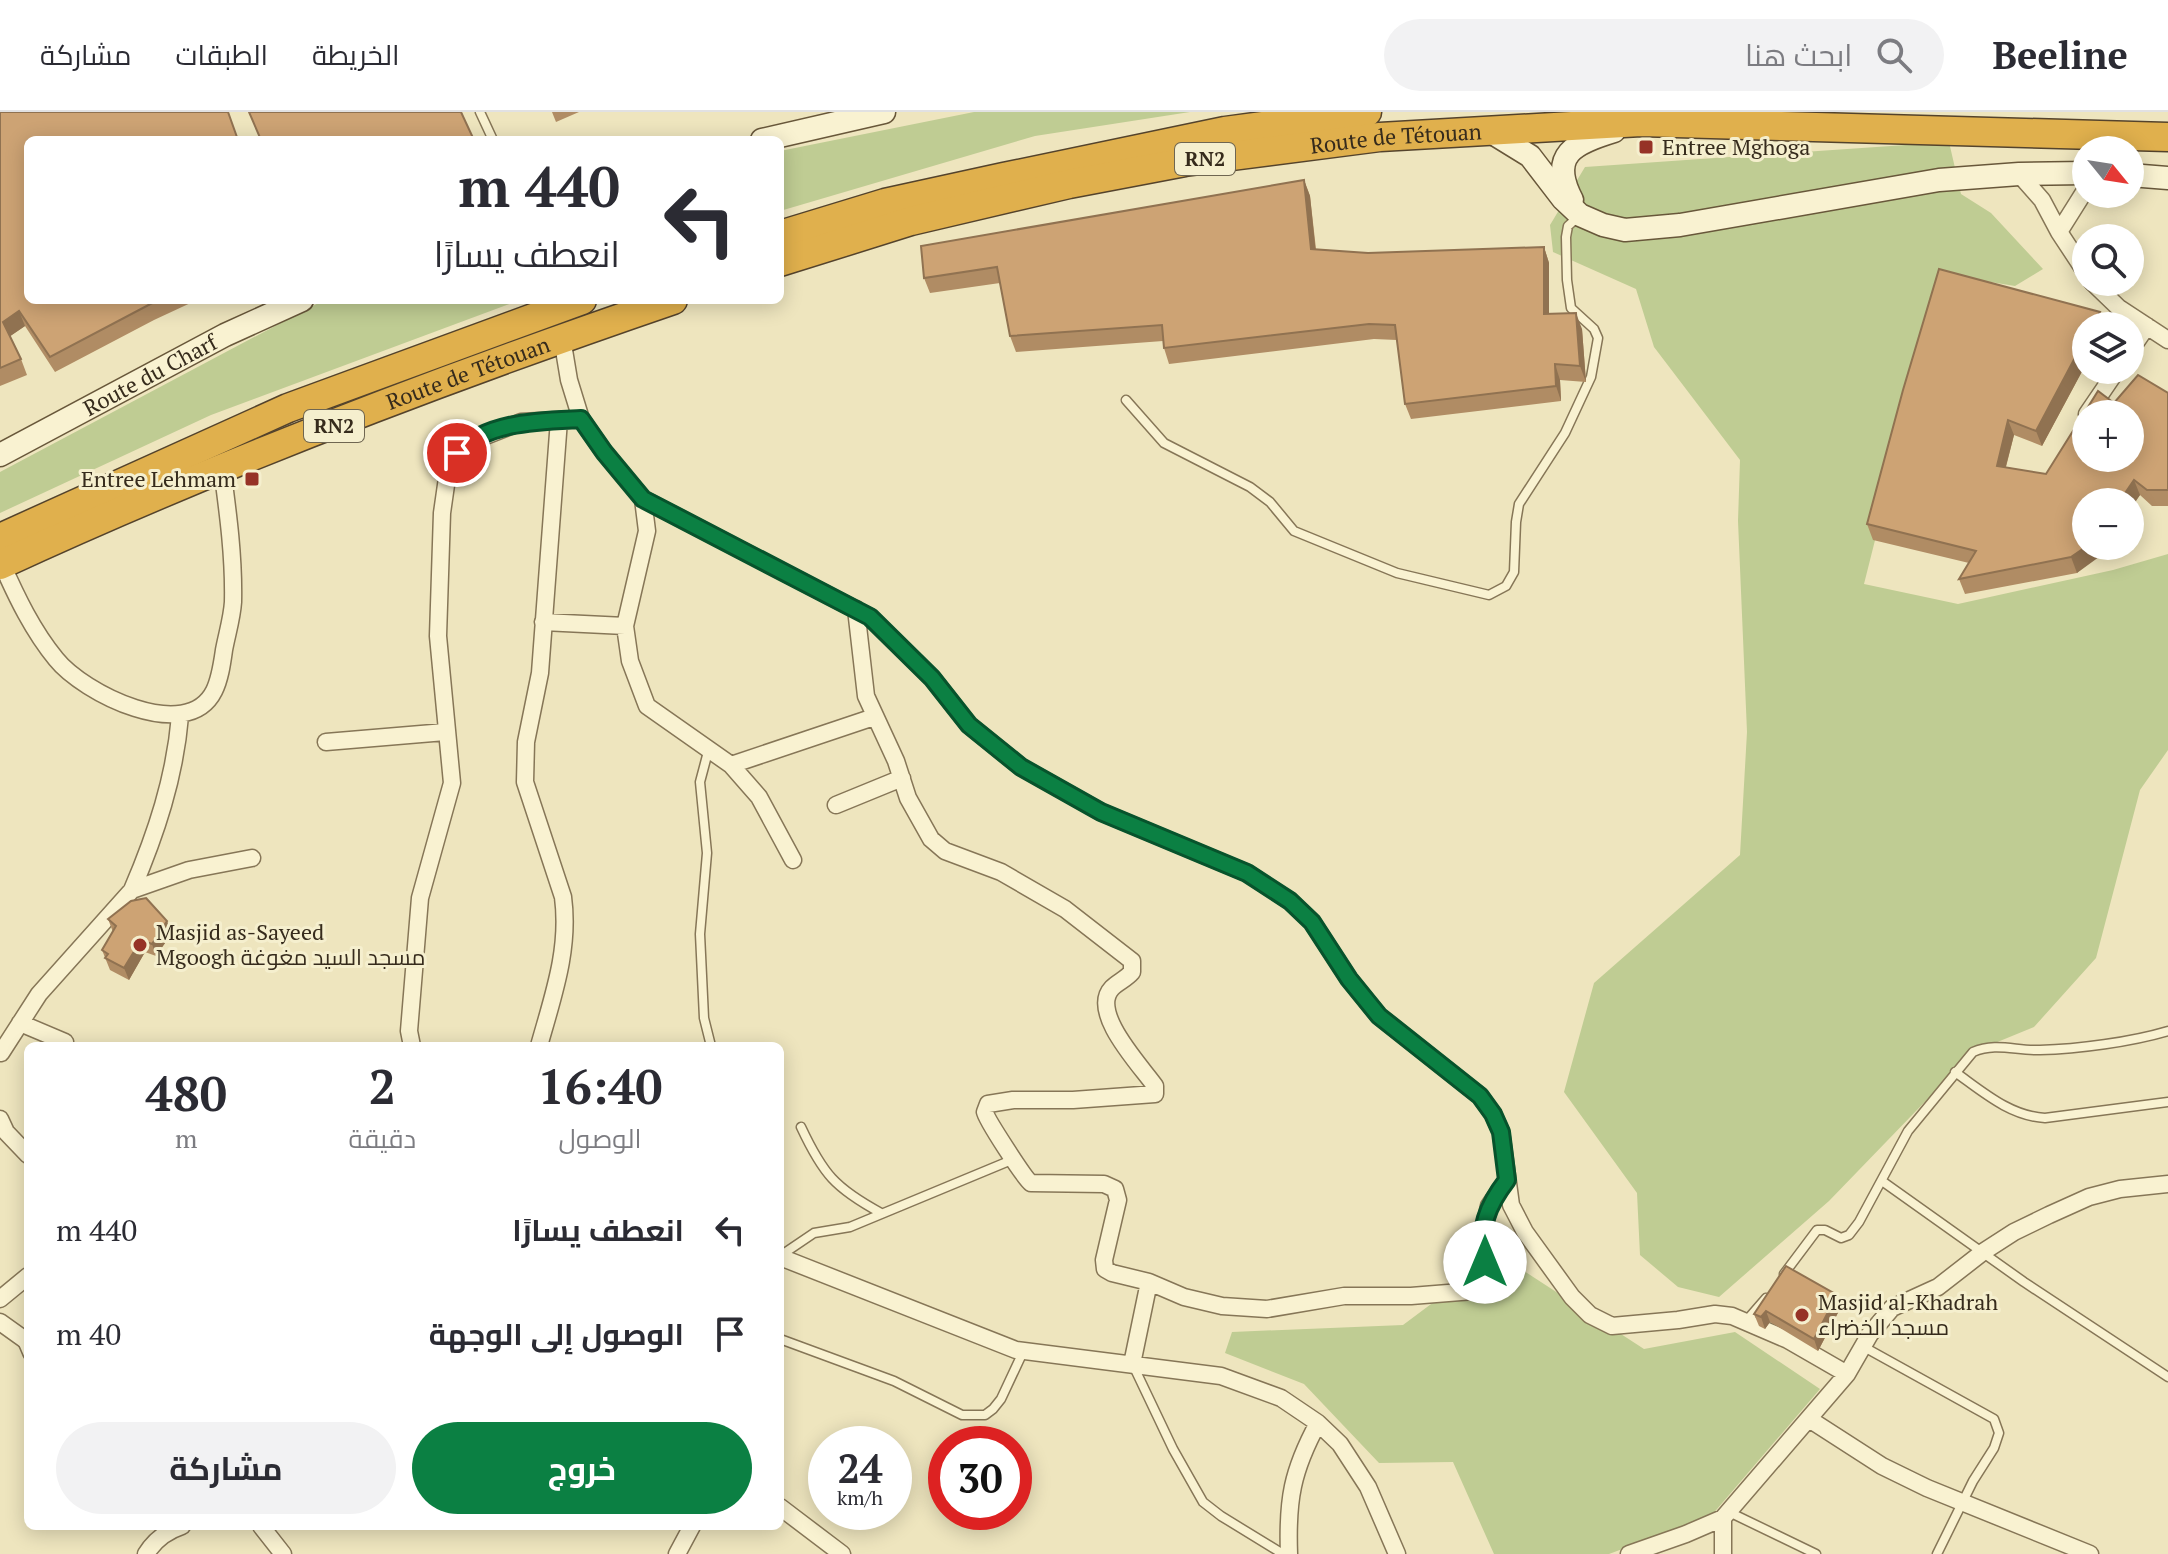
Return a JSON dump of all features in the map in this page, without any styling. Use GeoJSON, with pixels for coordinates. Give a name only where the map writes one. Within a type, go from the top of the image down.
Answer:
{"type":"FeatureCollection","features":[{"type":"Feature","properties":{"kind":"highway","name":"Route de Tétouan"},"geometry":{"type":"LineString","coordinates":[[784,234],[885,203],[1004,177],[1225,131],[1367,112]]}},
{"type":"Feature","properties":{"kind":"highway","name":"Route de Tétouan"},"geometry":{"type":"LineString","coordinates":[[784,261],[911,221],[987,202],[1185,162],[1380,137],[1641,122],[2168,137]]}},
{"type":"Feature","properties":{"kind":"highway","name":"Route de Tétouan"},"geometry":{"type":"LineString","coordinates":[[1,556],[288,408],[571,304]]}},
{"type":"Feature","properties":{"kind":"highway","name":"Route de Tétouan"},"geometry":{"type":"LineString","coordinates":[[1,556],[562,338],[661,304]]}},
{"type":"Feature","properties":{"kind":"street"},"geometry":{"type":"LineString","coordinates":[[776,136],[844,116],[884,112]]}},
{"type":"Feature","properties":{"kind":"street"},"geometry":{"type":"LineString","coordinates":[[1580,215],[1564,182],[1564,164],[1569,154],[1581,141],[1641,122]]}},
{"type":"Feature","properties":{"kind":"street"},"geometry":{"type":"LineString","coordinates":[[1491,132],[1530,156],[1563,199],[1580,215],[1625,230],[1649,229],[1939,180],[2072,173]]}},
{"type":"Feature","properties":{"kind":"street"},"geometry":{"type":"LineString","coordinates":[[2019,174],[2042,200],[2072,252]]}},
{"type":"Feature","properties":{"kind":"street"},"geometry":{"type":"LineString","coordinates":[[2144,176],[2168,178]]}},
{"type":"Feature","properties":{"kind":"street"},"geometry":{"type":"LineString","coordinates":[[2059,232],[2074,208]]}},
{"type":"Feature","properties":{"kind":"street"},"geometry":{"type":"LineString","coordinates":[[2107,296],[2119,308],[2168,340]]}},
{"type":"Feature","properties":{"kind":"street","name":"Route du Charf"},"geometry":{"type":"LineString","coordinates":[[0,455],[225,335],[293,304]]}},
{"type":"Feature","properties":{"kind":"street"},"geometry":{"type":"LineString","coordinates":[[2144,330],[2147,326]]}},
{"type":"Feature","properties":{"kind":"street"},"geometry":{"type":"LineString","coordinates":[[562,338],[569,380],[581,419],[643,499],[870,617],[907,651],[969,725],[1021,767],[1101,812],[1247,873],[1290,901],[1312,922],[1349,979],[1379,1016],[1480,1096],[1501,1132],[1511,1205],[1525,1232],[1572,1297],[1590,1315],[1612,1326],[1715,1314],[1746,1321],[1788,1340],[1847,1374]]}},
{"type":"Feature","properties":{"kind":"street"},"geometry":{"type":"LineString","coordinates":[[411,1042],[409,1031],[420,898],[452,783],[438,636],[442,513],[450,467],[465,444],[521,422],[581,419]]}},
{"type":"Feature","properties":{"kind":"street"},"geometry":{"type":"LineString","coordinates":[[540,1042],[561,966],[566,927],[563,897],[525,782],[526,742],[540,673],[559,420]]}},
{"type":"Feature","properties":{"kind":"street"},"geometry":{"type":"LineString","coordinates":[[1,556],[23,610],[58,662],[112,699],[159,715],[180,716],[197,711],[213,693],[219,678],[233,605],[232,548],[222,468]]}},
{"type":"Feature","properties":{"kind":"street"},"geometry":{"type":"LineString","coordinates":[[643,499],[647,531],[625,626],[630,661],[647,706],[731,765],[759,797],[793,860]]}},
{"type":"Feature","properties":{"kind":"street"},"geometry":{"type":"LineString","coordinates":[[856,609],[866,696],[908,798],[931,839],[945,851],[1001,872],[1052,901],[1132,961],[1132,972],[1111,989],[1105,1003],[1108,1021],[1155,1086],[1155,1094],[1073,1100],[1013,1100],[986,1106],[985,1118],[1015,1158],[1023,1178],[1031,1183],[1104,1184],[1115,1189],[1118,1200],[1104,1260],[1105,1269],[1149,1282],[1184,1297],[1222,1306],[1267,1309],[1344,1296],[1395,1297],[1473,1291],[1483,1283],[1486,1272],[1482,1238],[1489,1206],[1507,1180]]}},
{"type":"Feature","properties":{"kind":"street"},"geometry":{"type":"LineString","coordinates":[[543,622],[625,626]]}},
{"type":"Feature","properties":{"kind":"street"},"geometry":{"type":"LineString","coordinates":[[0,1055],[39,994],[132,890],[167,791],[176,756],[180,716]]}},
{"type":"Feature","properties":{"kind":"street"},"geometry":{"type":"LineString","coordinates":[[731,765],[874,717]]}},
{"type":"Feature","properties":{"kind":"street"},"geometry":{"type":"LineString","coordinates":[[326,742],[445,732]]}},
{"type":"Feature","properties":{"kind":"street"},"geometry":{"type":"LineString","coordinates":[[836,805],[902,778]]}},
{"type":"Feature","properties":{"kind":"street"},"geometry":{"type":"LineString","coordinates":[[132,890],[189,870],[252,858]]}},
{"type":"Feature","properties":{"kind":"street"},"geometry":{"type":"LineString","coordinates":[[20,1023],[65,1042]]}},
{"type":"Feature","properties":{"kind":"street"},"geometry":{"type":"LineString","coordinates":[[0,1119],[6,1132],[24,1151]]}},
{"type":"Feature","properties":{"kind":"street"},"geometry":{"type":"LineString","coordinates":[[1629,1554],[1686,1534],[1726,1515],[1847,1374],[1876,1326],[1892,1308],[1938,1287],[2014,1232],[2089,1197],[2120,1189],[2168,1184]]}},
{"type":"Feature","properties":{"kind":"street"},"geometry":{"type":"LineString","coordinates":[[784,1258],[917,1312],[1024,1351],[1221,1376],[1281,1398],[1318,1423],[1340,1444],[1368,1487],[1397,1554]]}},
{"type":"Feature","properties":{"kind":"street"},"geometry":{"type":"LineString","coordinates":[[0,1299],[24,1279]]}},
{"type":"Feature","properties":{"kind":"street"},"geometry":{"type":"LineString","coordinates":[[1132,1364],[1149,1282]]}},
{"type":"Feature","properties":{"kind":"street"},"geometry":{"type":"LineString","coordinates":[[0,1322],[24,1339]]}},
{"type":"Feature","properties":{"kind":"street"},"geometry":{"type":"LineString","coordinates":[[1809,1419],[1882,1466],[1927,1488],[2090,1554]]}},
{"type":"Feature","properties":{"kind":"street"},"geometry":{"type":"LineString","coordinates":[[1289,1554],[1288,1519],[1292,1482],[1318,1423]]}},
{"type":"Feature","properties":{"kind":"street"},"geometry":{"type":"LineString","coordinates":[[784,1510],[842,1554]]}},
{"type":"Feature","properties":{"kind":"street"},"geometry":{"type":"LineString","coordinates":[[1723,1554],[1726,1515]]}},
{"type":"Feature","properties":{"kind":"street"},"geometry":{"type":"LineString","coordinates":[[146,1554],[171,1530]]}},
{"type":"Feature","properties":{"kind":"street"},"geometry":{"type":"LineString","coordinates":[[264,1530],[283,1554]]}},
{"type":"Feature","properties":{"kind":"street"},"geometry":{"type":"LineString","coordinates":[[677,1554],[690,1530]]}},
{"type":"Feature","properties":{"kind":"lane"},"geometry":{"type":"LineString","coordinates":[[480,112],[491,136]]}},
{"type":"Feature","properties":{"kind":"lane"},"geometry":{"type":"LineString","coordinates":[[1126,400],[1164,443],[1250,487],[1270,502],[1294,531],[1397,573],[1489,595],[1506,586],[1514,572],[1519,504],[1565,433],[1591,377],[1598,338],[1594,329],[1571,308],[1567,280],[1568,226],[1580,215]]}},
{"type":"Feature","properties":{"kind":"lane"},"geometry":{"type":"LineString","coordinates":[[709,747],[700,782],[707,853],[700,934],[704,1018],[710,1042]]}},
{"type":"Feature","properties":{"kind":"lane"},"geometry":{"type":"LineString","coordinates":[[1780,1281],[1817,1230],[1825,1230],[1841,1238],[1849,1235],[1908,1131],[1973,1052],[1983,1047],[1999,1046],[2043,1050],[2168,1031]]}},
{"type":"Feature","properties":{"kind":"lane"},"geometry":{"type":"LineString","coordinates":[[1955,1072],[2002,1105],[2030,1117],[2060,1117],[2168,1102]]}},
{"type":"Feature","properties":{"kind":"lane"},"geometry":{"type":"LineString","coordinates":[[801,1127],[823,1170],[843,1191],[881,1213]]}},
{"type":"Feature","properties":{"kind":"lane"},"geometry":{"type":"LineString","coordinates":[[784,1253],[814,1233],[850,1227],[1015,1158]]}},
{"type":"Feature","properties":{"kind":"lane"},"geometry":{"type":"LineString","coordinates":[[1882,1181],[2168,1377]]}},
{"type":"Feature","properties":{"kind":"lane"},"geometry":{"type":"LineString","coordinates":[[1746,1321],[1771,1293]]}},
{"type":"Feature","properties":{"kind":"lane"},"geometry":{"type":"LineString","coordinates":[[785,1341],[894,1381],[962,1415],[985,1415],[993,1409],[1024,1351]]}},
{"type":"Feature","properties":{"kind":"lane"},"geometry":{"type":"LineString","coordinates":[[1864,1347],[1994,1419],[1998,1426],[1998,1438],[1937,1554]]}},
{"type":"Feature","properties":{"kind":"lane"},"geometry":{"type":"LineString","coordinates":[[1132,1364],[1173,1449],[1203,1502],[1283,1554]]}},
{"type":"Feature","properties":{"kind":"lane"},"geometry":{"type":"LineString","coordinates":[[1726,1515],[1816,1554]]}},
{"type":"Feature","properties":{"kind":"green space"},"geometry":{"type":"Polygon","coordinates":[[[974,112],[1190,112],[1035,136],[784,210],[784,150],[974,112]]]}},
{"type":"Feature","properties":{"kind":"green space"},"geometry":{"type":"Polygon","coordinates":[[[1949,142],[1961,194],[1991,213],[2043,269],[2015,286],[1942,274],[1864,584],[1958,604],[2113,570],[2168,554],[2168,750],[2140,790],[2096,958],[2034,1027],[1973,1052],[1829,1201],[1719,1297],[1678,1287],[1640,1255],[1637,1193],[1564,1092],[1594,983],[1740,855],[1747,732],[1738,521],[1740,460],[1654,347],[1636,289],[1553,252],[1550,225],[1585,167],[1949,142]]]}},
{"type":"Feature","properties":{"kind":"green space"},"geometry":{"type":"Polygon","coordinates":[[[316,304],[509,304],[211,415],[0,513],[0,472],[316,304]]]}},
{"type":"Feature","properties":{"kind":"green space"},"geometry":{"type":"Polygon","coordinates":[[[1498,1254],[1644,1349],[1735,1332],[1820,1389],[1711,1516],[1609,1554],[1494,1554],[1453,1462],[1379,1463],[1304,1384],[1225,1353],[1232,1332],[1403,1325],[1498,1254]]]}},
{"type":"Feature","properties":{"kind":"building"},"geometry":{"type":"Polygon","coordinates":[[[0,112],[228,112],[237,136],[24,136],[24,304],[150,304],[50,357],[19,311],[3,322],[21,359],[0,368],[0,112]]]}},
{"type":"Feature","properties":{"kind":"building"},"geometry":{"type":"Polygon","coordinates":[[[249,112],[461,112],[472,136],[259,136],[249,112]]]}},
{"type":"Feature","properties":{"kind":"building"},"geometry":{"type":"Polygon","coordinates":[[[1304,180],[1311,249],[1368,253],[1544,247],[1544,314],[1576,313],[1580,366],[1555,364],[1556,386],[1405,404],[1395,325],[1369,324],[1164,348],[1162,325],[1010,336],[997,267],[924,278],[921,246],[1304,180]]]}},
{"type":"Feature","properties":{"kind":"building"},"geometry":{"type":"Polygon","coordinates":[[[1939,269],[2100,312],[2072,312],[2072,363],[2036,431],[2008,420],[1997,466],[2046,474],[2072,432],[2072,472],[2144,472],[2144,400],[2117,400],[2130,384],[2144,384],[2144,379],[2168,393],[2168,490],[2147,490],[2134,480],[2129,488],[2072,488],[2071,557],[1959,579],[1976,551],[1867,524],[1939,269]]]}},
{"type":"Feature","properties":{"kind":"building"},"geometry":{"type":"Polygon","coordinates":[[[2098,391],[2110,400],[2092,400],[2098,391]]]}},
{"type":"Feature","properties":{"kind":"building","name":"Masjid as-Sayeed Mgoogh مسجد السيد مغوغة"},"geometry":{"type":"Polygon","coordinates":[[[146,898],[167,921],[152,944],[141,940],[124,968],[105,958],[108,954],[102,950],[116,926],[108,919],[131,901],[146,898]]]}},
{"type":"Feature","properties":{"kind":"building","name":"Masjid al-Khadrah مسجد الخضراء"},"geometry":{"type":"Polygon","coordinates":[[[1786,1266],[1837,1295],[1814,1339],[1766,1311],[1761,1317],[1754,1314],[1786,1266]]]}},
{"type":"Feature","properties":{"kind":"place","name":"Entree Mghoga"},"geometry":{"type":"Point","coordinates":[1646,147]}},
{"type":"Feature","properties":{"kind":"place","name":"Entree Lehmam"},"geometry":{"type":"Point","coordinates":[252,479]}},
{"type":"Feature","properties":{"kind":"place","name":"Masjid as-Sayeed Mgoogh مسجد السيد مغوغة"},"geometry":{"type":"Point","coordinates":[140,945]}},
{"type":"Feature","properties":{"kind":"place","name":"Masjid al-Khadrah مسجد الخضراء"},"geometry":{"type":"Point","coordinates":[1802,1315]}},
{"type":"Feature","properties":{"kind":"route"},"geometry":{"type":"LineString","coordinates":[[457,453],[465,444],[521,422],[581,419],[643,499],[870,617],[932,678],[969,725],[1021,767],[1101,812],[1247,873],[1290,901],[1312,922],[1349,979],[1379,1016],[1454,1073],[1480,1096],[1493,1114],[1501,1132],[1507,1180],[1489,1206],[1482,1238],[1485,1262]]}}]}
